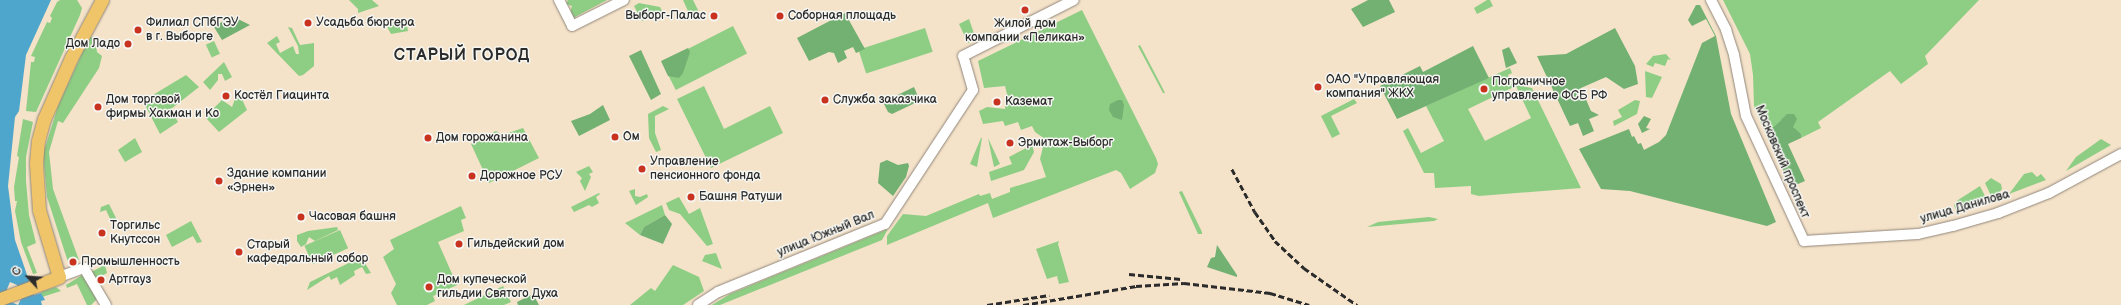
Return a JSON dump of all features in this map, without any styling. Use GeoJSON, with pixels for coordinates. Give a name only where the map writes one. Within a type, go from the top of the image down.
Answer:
{"type":"FeatureCollection","features":[{"type":"Feature","properties":{"kind":"main road"},"geometry":{"type":"LineString","coordinates":[[88,0],[92,15]]}},
{"type":"Feature","properties":{"kind":"main road"},"geometry":{"type":"LineString","coordinates":[[0,300],[59,277],[39,210],[36,183],[38,141],[51,104],[92,15],[102,0]]}},
{"type":"Feature","properties":{"kind":"street"},"geometry":{"type":"LineString","coordinates":[[559,0],[572,26],[620,1]]}},
{"type":"Feature","properties":{"kind":"street","name":"улица Южный Вал"},"geometry":{"type":"LineString","coordinates":[[698,305],[718,292],[885,224],[973,90],[963,56],[1074,0]]}},
{"type":"Feature","properties":{"kind":"street","name":"Московский проспект"},"geometry":{"type":"LineString","coordinates":[[1711,0],[1726,30],[1734,55],[1746,116],[1804,242]]}},
{"type":"Feature","properties":{"kind":"street","name":"улица Данилова"},"geometry":{"type":"LineString","coordinates":[[1804,242],[1918,234],[1953,226],[1998,212],[2049,193],[2121,154]]}},
{"type":"Feature","properties":{"kind":"street"},"geometry":{"type":"LineString","coordinates":[[59,277],[84,268],[106,305]]}},
{"type":"Feature","properties":{"kind":"green space"},"geometry":{"type":"Polygon","coordinates":[[[60,0],[77,0],[82,8],[80,15],[36,112],[26,111],[31,62],[34,62],[35,57],[31,56],[47,22],[50,23],[52,18],[50,16],[57,2],[60,0]]]}},
{"type":"Feature","properties":{"kind":"green space"},"geometry":{"type":"Polygon","coordinates":[[[349,0],[372,0],[379,6],[358,13],[358,9],[349,0]]]}},
{"type":"Feature","properties":{"kind":"green space"},"geometry":{"type":"Polygon","coordinates":[[[568,0],[607,0],[573,18],[570,13],[572,6],[566,4],[568,0]]]}},
{"type":"Feature","properties":{"kind":"green space"},"geometry":{"type":"Polygon","coordinates":[[[683,0],[693,0],[701,16],[692,20],[683,0]]]}},
{"type":"Feature","properties":{"kind":"green space"},"geometry":{"type":"Polygon","coordinates":[[[1368,0],[1389,0],[1395,12],[1363,27],[1351,9],[1368,0]]]}},
{"type":"Feature","properties":{"kind":"green space"},"geometry":{"type":"Polygon","coordinates":[[[1487,0],[1490,0],[1493,6],[1477,14],[1474,8],[1487,0]]]}},
{"type":"Feature","properties":{"kind":"green space"},"geometry":{"type":"Polygon","coordinates":[[[1723,0],[1979,0],[1925,56],[1928,64],[1901,84],[1890,71],[1818,122],[1821,128],[1801,138],[1801,134],[1781,120],[1775,127],[1765,132],[1754,106],[1753,75],[1750,54],[1723,0]]]}},
{"type":"Feature","properties":{"kind":"green space"},"geometry":{"type":"Polygon","coordinates":[[[639,3],[660,7],[662,11],[642,21],[634,6],[639,3]]]}},
{"type":"Feature","properties":{"kind":"green space"},"geometry":{"type":"Polygon","coordinates":[[[1696,5],[1700,5],[1716,36],[1731,114],[1776,222],[1767,226],[1630,191],[1601,189],[1579,149],[1629,129],[1632,137],[1634,136],[1638,144],[1641,143],[1644,150],[1659,142],[1666,135],[1702,43],[1715,36],[1706,19],[1692,26],[1688,20],[1696,5]]]}},
{"type":"Feature","properties":{"kind":"green space"},"geometry":{"type":"Polygon","coordinates":[[[1082,10],[1156,158],[1158,164],[1155,173],[1130,189],[1121,173],[1116,170],[993,218],[988,203],[887,245],[887,236],[903,214],[926,216],[979,194],[980,196],[990,193],[992,199],[1010,192],[1010,188],[1046,177],[1040,159],[1045,139],[1035,132],[1032,126],[1021,130],[1018,122],[1005,126],[1003,121],[983,124],[979,111],[987,107],[1005,109],[1007,94],[1005,86],[984,88],[978,61],[1082,10]]]}},
{"type":"Feature","properties":{"kind":"green space"},"geometry":{"type":"Polygon","coordinates":[[[845,13],[865,49],[856,53],[853,47],[844,51],[847,58],[838,63],[834,53],[829,52],[809,61],[797,38],[845,13]]]}},
{"type":"Feature","properties":{"kind":"green space"},"geometry":{"type":"Polygon","coordinates":[[[228,18],[236,18],[250,25],[222,40],[214,27],[228,18]]]}},
{"type":"Feature","properties":{"kind":"green space"},"geometry":{"type":"Polygon","coordinates":[[[969,19],[976,39],[968,43],[959,24],[969,19]]]}},
{"type":"Feature","properties":{"kind":"green space"},"geometry":{"type":"Polygon","coordinates":[[[406,21],[408,31],[391,34],[385,23],[406,21]]]}},
{"type":"Feature","properties":{"kind":"green space"},"geometry":{"type":"Polygon","coordinates":[[[733,26],[747,54],[676,90],[662,62],[733,26]]]}},
{"type":"Feature","properties":{"kind":"green space"},"geometry":{"type":"Polygon","coordinates":[[[288,27],[292,28],[300,45],[314,43],[314,66],[303,75],[299,76],[267,43],[277,36],[280,42],[276,44],[280,53],[293,46],[296,54],[299,54],[298,46],[288,27]]]}},
{"type":"Feature","properties":{"kind":"green space"},"geometry":{"type":"Polygon","coordinates":[[[925,28],[933,52],[866,73],[858,50],[925,28]]]}},
{"type":"Feature","properties":{"kind":"green space"},"geometry":{"type":"Polygon","coordinates":[[[1615,28],[1635,66],[1638,84],[1624,89],[1606,77],[1581,88],[1591,111],[1599,115],[1589,119],[1594,131],[1583,136],[1578,123],[1570,126],[1537,56],[1566,54],[1615,28]]]}},
{"type":"Feature","properties":{"kind":"green space"},"geometry":{"type":"Polygon","coordinates":[[[90,36],[95,40],[97,52],[102,56],[99,68],[63,123],[58,121],[49,152],[53,189],[79,260],[71,263],[68,262],[47,197],[43,154],[58,106],[90,36]]]}},
{"type":"Feature","properties":{"kind":"green space"},"geometry":{"type":"Polygon","coordinates":[[[214,41],[220,54],[212,57],[206,45],[214,41]]]}},
{"type":"Feature","properties":{"kind":"green space"},"geometry":{"type":"Polygon","coordinates":[[[1140,45],[1165,93],[1163,93],[1138,46],[1140,45]]]}},
{"type":"Feature","properties":{"kind":"green space"},"geometry":{"type":"Polygon","coordinates":[[[1473,46],[1489,78],[1397,119],[1380,86],[1420,66],[1423,72],[1473,46]]]}},
{"type":"Feature","properties":{"kind":"green space"},"geometry":{"type":"Polygon","coordinates":[[[1509,47],[1517,63],[1506,68],[1502,50],[1509,47]]]}},
{"type":"Feature","properties":{"kind":"green space"},"geometry":{"type":"Polygon","coordinates":[[[688,48],[690,52],[683,73],[679,78],[668,76],[661,61],[688,48]]]}},
{"type":"Feature","properties":{"kind":"green space"},"geometry":{"type":"Polygon","coordinates":[[[641,50],[661,94],[651,100],[629,56],[641,50]]]}},
{"type":"Feature","properties":{"kind":"green space"},"geometry":{"type":"Polygon","coordinates":[[[1666,54],[1671,60],[1668,59],[1665,66],[1655,63],[1653,67],[1646,64],[1653,56],[1666,54]]]}},
{"type":"Feature","properties":{"kind":"green space"},"geometry":{"type":"Polygon","coordinates":[[[224,62],[232,77],[225,81],[222,74],[218,74],[218,80],[210,90],[203,82],[224,62]]]}},
{"type":"Feature","properties":{"kind":"green space"},"geometry":{"type":"Polygon","coordinates":[[[1510,68],[1512,73],[1508,75],[1512,84],[1532,88],[1581,188],[1479,196],[1471,194],[1471,186],[1435,188],[1434,173],[1424,173],[1403,131],[1408,128],[1421,153],[1444,141],[1426,106],[1510,68]],[[1516,86],[1468,109],[1485,141],[1531,118],[1516,86]]]}},
{"type":"Feature","properties":{"kind":"green space"},"geometry":{"type":"Polygon","coordinates":[[[1645,71],[1662,77],[1652,98],[1646,97],[1645,71]]]}},
{"type":"Feature","properties":{"kind":"green space"},"geometry":{"type":"Polygon","coordinates":[[[186,75],[199,87],[171,109],[178,122],[160,134],[143,101],[186,75]]]}},
{"type":"Feature","properties":{"kind":"green space"},"geometry":{"type":"Polygon","coordinates":[[[704,86],[724,129],[770,106],[783,133],[711,168],[677,99],[704,86]]]}},
{"type":"Feature","properties":{"kind":"green space"},"geometry":{"type":"Polygon","coordinates":[[[914,87],[919,99],[915,103],[892,114],[888,112],[883,102],[914,87]]]}},
{"type":"Feature","properties":{"kind":"green space"},"geometry":{"type":"Polygon","coordinates":[[[238,91],[247,110],[219,132],[205,117],[222,100],[232,107],[238,91]]]}},
{"type":"Feature","properties":{"kind":"green space"},"geometry":{"type":"Polygon","coordinates":[[[1354,99],[1357,103],[1331,116],[1340,134],[1332,138],[1321,116],[1354,99]]]}},
{"type":"Feature","properties":{"kind":"green space"},"geometry":{"type":"Polygon","coordinates":[[[1118,100],[1122,100],[1124,105],[1122,120],[1113,117],[1109,110],[1110,104],[1118,100]]]}},
{"type":"Feature","properties":{"kind":"green space"},"geometry":{"type":"Polygon","coordinates":[[[1635,100],[1640,101],[1637,114],[1614,126],[1613,121],[1622,117],[1618,110],[1635,100]]]}},
{"type":"Feature","properties":{"kind":"green space"},"geometry":{"type":"Polygon","coordinates":[[[603,105],[610,120],[579,136],[571,121],[590,114],[603,105]]]}},
{"type":"Feature","properties":{"kind":"green space"},"geometry":{"type":"Polygon","coordinates":[[[663,106],[669,109],[655,116],[655,133],[661,150],[656,152],[649,138],[648,114],[663,106]]]}},
{"type":"Feature","properties":{"kind":"green space"},"geometry":{"type":"Polygon","coordinates":[[[1787,114],[1794,114],[1797,119],[1793,127],[1801,134],[1801,138],[1788,144],[1805,181],[1791,187],[1765,132],[1775,126],[1787,114]]]}},
{"type":"Feature","properties":{"kind":"green space"},"geometry":{"type":"Polygon","coordinates":[[[1644,116],[1651,119],[1646,128],[1650,129],[1642,133],[1638,124],[1644,116]]]}},
{"type":"Feature","properties":{"kind":"green space"},"geometry":{"type":"Polygon","coordinates":[[[23,119],[33,122],[26,157],[26,181],[29,215],[36,243],[27,247],[37,273],[33,274],[21,242],[15,211],[17,201],[15,201],[14,187],[23,119]]]}},
{"type":"Feature","properties":{"kind":"green space"},"geometry":{"type":"Polygon","coordinates":[[[523,128],[539,158],[489,183],[471,144],[496,131],[502,135],[523,128]]]}},
{"type":"Feature","properties":{"kind":"green space"},"geometry":{"type":"Polygon","coordinates":[[[135,138],[142,152],[125,162],[118,150],[135,138]]]}},
{"type":"Feature","properties":{"kind":"green space"},"geometry":{"type":"Polygon","coordinates":[[[982,138],[977,167],[970,164],[982,138]]]}},
{"type":"Feature","properties":{"kind":"green space"},"geometry":{"type":"Polygon","coordinates":[[[988,138],[1000,164],[994,167],[991,153],[988,138]]]}},
{"type":"Feature","properties":{"kind":"green space"},"geometry":{"type":"Polygon","coordinates":[[[2101,139],[2111,145],[2066,171],[2076,157],[2101,139]]]}},
{"type":"Feature","properties":{"kind":"green space"},"geometry":{"type":"Polygon","coordinates":[[[1032,145],[1034,152],[1024,170],[991,181],[989,172],[1012,164],[1009,157],[1032,145]]]}},
{"type":"Feature","properties":{"kind":"green space"},"geometry":{"type":"Polygon","coordinates":[[[887,160],[898,165],[908,163],[909,166],[906,177],[893,196],[878,183],[880,163],[887,160]]]}},
{"type":"Feature","properties":{"kind":"green space"},"geometry":{"type":"Polygon","coordinates":[[[589,166],[593,172],[589,174],[591,177],[585,191],[580,181],[582,178],[576,172],[589,166]]]}},
{"type":"Feature","properties":{"kind":"green space"},"geometry":{"type":"Polygon","coordinates":[[[2032,172],[2037,177],[2041,174],[2046,180],[2009,194],[2024,174],[2032,172]]]}},
{"type":"Feature","properties":{"kind":"green space"},"geometry":{"type":"Polygon","coordinates":[[[1991,178],[2001,184],[2002,189],[1993,200],[1985,183],[1991,178]]]}},
{"type":"Feature","properties":{"kind":"green space"},"geometry":{"type":"Polygon","coordinates":[[[1980,186],[1988,202],[1956,210],[1954,205],[1958,200],[1980,186]]]}},
{"type":"Feature","properties":{"kind":"green space"},"geometry":{"type":"Polygon","coordinates":[[[635,189],[635,196],[640,197],[647,194],[648,197],[636,205],[629,191],[635,189]]]}},
{"type":"Feature","properties":{"kind":"green space"},"geometry":{"type":"Polygon","coordinates":[[[1182,191],[1202,234],[1198,234],[1179,192],[1182,191]]]}},
{"type":"Feature","properties":{"kind":"green space"},"geometry":{"type":"Polygon","coordinates":[[[599,193],[600,194],[596,197],[599,203],[592,207],[589,205],[574,212],[571,207],[599,193]]]}},
{"type":"Feature","properties":{"kind":"green space"},"geometry":{"type":"Polygon","coordinates":[[[679,197],[689,214],[700,208],[713,244],[707,246],[680,214],[669,210],[666,203],[679,197]]]}},
{"type":"Feature","properties":{"kind":"green space"},"geometry":{"type":"Polygon","coordinates":[[[109,204],[117,220],[112,223],[106,210],[100,212],[101,207],[109,204]]]}},
{"type":"Feature","properties":{"kind":"green space"},"geometry":{"type":"Polygon","coordinates":[[[662,205],[665,215],[644,227],[640,235],[625,223],[662,205]]]}},
{"type":"Feature","properties":{"kind":"green space"},"geometry":{"type":"Polygon","coordinates":[[[461,206],[466,218],[461,220],[464,231],[438,242],[457,285],[433,296],[435,301],[427,305],[397,305],[391,293],[396,284],[383,257],[394,249],[390,240],[461,206]]]}},
{"type":"Feature","properties":{"kind":"green space"},"geometry":{"type":"Polygon","coordinates":[[[665,215],[672,224],[663,244],[640,235],[644,227],[665,215]]]}},
{"type":"Feature","properties":{"kind":"green space"},"geometry":{"type":"Polygon","coordinates":[[[1429,217],[1438,219],[1434,221],[1367,227],[1378,222],[1429,217]]]}},
{"type":"Feature","properties":{"kind":"green space"},"geometry":{"type":"Polygon","coordinates":[[[191,221],[202,242],[197,243],[193,236],[172,247],[166,235],[191,221]]]}},
{"type":"Feature","properties":{"kind":"green space"},"geometry":{"type":"Polygon","coordinates":[[[337,227],[338,230],[315,241],[309,237],[306,244],[301,247],[297,241],[297,235],[308,231],[337,227]]]}},
{"type":"Feature","properties":{"kind":"green space"},"geometry":{"type":"Polygon","coordinates":[[[888,229],[882,240],[720,305],[712,305],[730,294],[888,229]]]}},
{"type":"Feature","properties":{"kind":"green space"},"geometry":{"type":"Polygon","coordinates":[[[340,230],[348,248],[313,264],[304,246],[340,230]]]}},
{"type":"Feature","properties":{"kind":"green space"},"geometry":{"type":"Polygon","coordinates":[[[1059,241],[1058,244],[1069,282],[1059,284],[1057,276],[1047,279],[1036,249],[1059,241]]]}},
{"type":"Feature","properties":{"kind":"green space"},"geometry":{"type":"Polygon","coordinates":[[[1217,245],[1237,277],[1207,267],[1211,258],[1215,257],[1217,245]]]}},
{"type":"Feature","properties":{"kind":"green space"},"geometry":{"type":"Polygon","coordinates":[[[716,253],[722,269],[702,261],[705,255],[716,253]]]}},
{"type":"Feature","properties":{"kind":"green space"},"geometry":{"type":"Polygon","coordinates":[[[361,257],[371,273],[366,274],[362,267],[354,271],[355,275],[340,285],[337,277],[331,280],[329,276],[307,290],[310,282],[361,257]]]}},
{"type":"Feature","properties":{"kind":"green space"},"geometry":{"type":"Polygon","coordinates":[[[105,265],[107,273],[95,280],[91,272],[105,265]]]}},
{"type":"Feature","properties":{"kind":"green space"},"geometry":{"type":"Polygon","coordinates":[[[673,265],[699,277],[704,291],[683,305],[630,305],[651,288],[655,291],[673,265]]]}},
{"type":"Feature","properties":{"kind":"green space"},"geometry":{"type":"Polygon","coordinates":[[[84,274],[97,299],[91,305],[87,305],[77,284],[67,288],[66,285],[84,274]]]}},
{"type":"Feature","properties":{"kind":"green space"},"geometry":{"type":"Polygon","coordinates":[[[503,286],[511,302],[504,305],[464,305],[503,286]]]}},
{"type":"Feature","properties":{"kind":"green space"},"geometry":{"type":"Polygon","coordinates":[[[56,287],[61,291],[42,297],[41,292],[56,287]]]}},
{"type":"Feature","properties":{"kind":"green space"},"geometry":{"type":"Polygon","coordinates":[[[533,294],[539,305],[518,305],[517,302],[533,294]]]}},
{"type":"Feature","properties":{"kind":"water"},"geometry":{"type":"Polygon","coordinates":[[[0,0],[51,0],[26,55],[19,111],[15,117],[8,186],[15,240],[34,295],[41,293],[45,300],[41,301],[42,305],[18,305],[0,305],[0,0]],[[10,282],[7,289],[11,302],[18,305],[21,299],[17,285],[10,282]]]}},
{"type":"Feature","properties":{"kind":"railway"},"geometry":{"type":"LineString","coordinates":[[1232,169],[1255,212],[1275,241],[1304,268],[1357,305]]}},
{"type":"Feature","properties":{"kind":"railway"},"geometry":{"type":"LineString","coordinates":[[1129,274],[1181,279]]}},
{"type":"Feature","properties":{"kind":"railway"},"geometry":{"type":"LineString","coordinates":[[1023,305],[1136,286],[1184,283],[1270,293],[1309,305]]}},
{"type":"Feature","properties":{"kind":"railway"},"geometry":{"type":"LineString","coordinates":[[987,305],[1049,295]]}},
{"type":"Feature","properties":{"kind":"place","name":"Жилой дом компании «Пеликан»"},"geometry":{"type":"Point","coordinates":[1025,10]}},
{"type":"Feature","properties":{"kind":"place","name":"Выборг-Палас"},"geometry":{"type":"Point","coordinates":[714,16]}},
{"type":"Feature","properties":{"kind":"place","name":"Соборная площадь"},"geometry":{"type":"Point","coordinates":[780,16]}},
{"type":"Feature","properties":{"kind":"place","name":"Усадьба бюргера"},"geometry":{"type":"Point","coordinates":[308,23]}},
{"type":"Feature","properties":{"kind":"place","name":"Филиал СПбГЭУ в г. Выборге"},"geometry":{"type":"Point","coordinates":[138,30]}},
{"type":"Feature","properties":{"kind":"place","name":"Дом Ладо"},"geometry":{"type":"Point","coordinates":[128,44]}},
{"type":"Feature","properties":{"kind":"place","name":"ОАО \"Управляющая компания\" ЖКХ"},"geometry":{"type":"Point","coordinates":[1318,87]}},
{"type":"Feature","properties":{"kind":"place","name":"Пограничное управление ФСБ РФ"},"geometry":{"type":"Point","coordinates":[1484,89]}},
{"type":"Feature","properties":{"kind":"place","name":"Костёл Гиацинта"},"geometry":{"type":"Point","coordinates":[226,96]}},
{"type":"Feature","properties":{"kind":"place","name":"Служба заказчика"},"geometry":{"type":"Point","coordinates":[825,100]}},
{"type":"Feature","properties":{"kind":"place","name":"Каземат"},"geometry":{"type":"Point","coordinates":[997,102]}},
{"type":"Feature","properties":{"kind":"place","name":"Дом торговой фирмы Хакман и Ко"},"geometry":{"type":"Point","coordinates":[98,107]}},
{"type":"Feature","properties":{"kind":"place","name":"Ом"},"geometry":{"type":"Point","coordinates":[615,137]}},
{"type":"Feature","properties":{"kind":"place","name":"Дом горожанина"},"geometry":{"type":"Point","coordinates":[428,138]}},
{"type":"Feature","properties":{"kind":"place","name":"Эрмитаж-Выборг"},"geometry":{"type":"Point","coordinates":[1010,143]}},
{"type":"Feature","properties":{"kind":"place","name":"Управление пенсионного фонда"},"geometry":{"type":"Point","coordinates":[642,169]}},
{"type":"Feature","properties":{"kind":"place","name":"Дорожное РСУ"},"geometry":{"type":"Point","coordinates":[472,176]}},
{"type":"Feature","properties":{"kind":"place","name":"Здание компании «Эрнен»"},"geometry":{"type":"Point","coordinates":[219,181]}},
{"type":"Feature","properties":{"kind":"place","name":"Башня Ратуши"},"geometry":{"type":"Point","coordinates":[691,197]}},
{"type":"Feature","properties":{"kind":"place","name":"Часовая башня"},"geometry":{"type":"Point","coordinates":[301,217]}},
{"type":"Feature","properties":{"kind":"place","name":"Торгильс Кнутссон"},"geometry":{"type":"Point","coordinates":[102,233]}},
{"type":"Feature","properties":{"kind":"place","name":"Гильдейский дом"},"geometry":{"type":"Point","coordinates":[459,244]}},
{"type":"Feature","properties":{"kind":"place","name":"Старый кафедральный собор"},"geometry":{"type":"Point","coordinates":[239,252]}},
{"type":"Feature","properties":{"kind":"place","name":"Промышленность"},"geometry":{"type":"Point","coordinates":[73,262]}},
{"type":"Feature","properties":{"kind":"place","name":"Артгауз"},"geometry":{"type":"Point","coordinates":[101,280]}},
{"type":"Feature","properties":{"kind":"place","name":"Дом купеческой гильдии Святого Духа"},"geometry":{"type":"Point","coordinates":[429,287]}},
{"type":"Feature","properties":{"kind":"district","name":"СТАРЫЙ ГОРОД"},"geometry":{"type":"Point","coordinates":[462,56]}}]}
